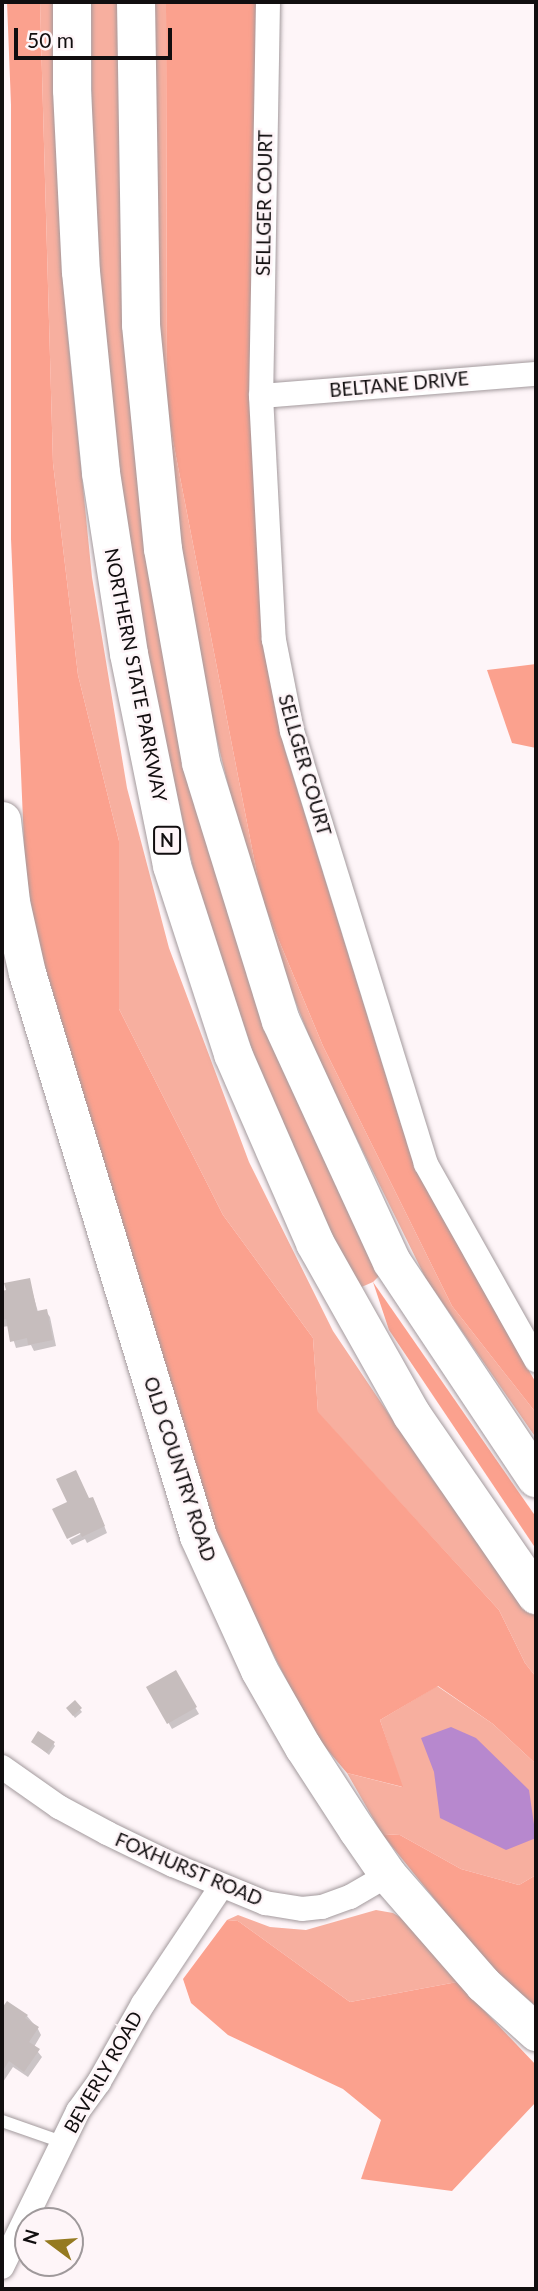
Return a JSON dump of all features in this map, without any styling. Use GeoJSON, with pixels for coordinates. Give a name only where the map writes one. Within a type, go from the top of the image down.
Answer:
{"type":"FeatureCollection","features":[{"type":"Feature","properties":{"kind":"highway","name":"NORTHERN STATE PARKWAY"},"geometry":{"type":"LineString","coordinates":[[72,2],[72,90],[80,272],[102,473],[129,654],[172,866],[233,1054],[315,1243],[412,1415],[536,1595]]}},
{"type":"Feature","properties":{"kind":"highway"},"geometry":{"type":"LineString","coordinates":[[136,2],[141,325],[163,548],[201,763],[281,1021],[392,1262],[536,1478]]}},
{"type":"Feature","properties":{"kind":"main road","name":"OLD COUNTRY ROAD"},"geometry":{"type":"LineString","coordinates":[[2,820],[11,902],[27,973],[198,1536],[259,1670],[303,1747],[388,1875],[483,1984],[536,2032]]}},
{"type":"Feature","properties":{"kind":"street","name":"SELLGER COURT"},"geometry":{"type":"LineString","coordinates":[[268,2],[261,396],[274,640],[292,731],[426,1164],[536,1360]]}},
{"type":"Feature","properties":{"kind":"street","name":"BELTANE DRIVE"},"geometry":{"type":"LineString","coordinates":[[261,396],[536,374]]}},
{"type":"Feature","properties":{"kind":"street","name":"FOXHURST ROAD"},"geometry":{"type":"LineString","coordinates":[[2,1766],[60,1807],[107,1833],[222,1887],[265,1903],[302,1909],[322,1907],[350,1897],[388,1875]]}},
{"type":"Feature","properties":{"kind":"street","name":"BEVERLY ROAD"},"geometry":{"type":"LineString","coordinates":[[2,2267],[78,2111],[99,2082],[143,2004],[222,1887]]}},
{"type":"Feature","properties":{"kind":"lane"},"geometry":{"type":"LineString","coordinates":[[2,2122],[62,2143]]}},
{"type":"Feature","properties":{"kind":"shaded area"},"geometry":{"type":"Polygon","coordinates":[[[7,2],[40,2],[53,463],[78,675],[119,841],[119,1009],[223,1215],[313,1338],[318,1412],[499,1610],[525,1663],[536,1677],[536,1764],[493,1724],[438,1686],[380,1720],[403,1787],[347,1773],[314,1734],[264,1636],[214,1528],[91,1121],[36,936],[25,867],[11,539],[11,105],[7,2]]]}},
{"type":"Feature","properties":{"kind":"shaded area"},"geometry":{"type":"Polygon","coordinates":[[[40,2],[65,2],[66,317],[92,577],[127,788],[169,948],[249,1162],[333,1331],[433,1480],[536,1611],[536,1677],[525,1663],[499,1610],[318,1413],[313,1338],[223,1215],[119,1009],[119,841],[78,675],[53,463],[40,2]]]}},
{"type":"Feature","properties":{"kind":"shaded area"},"geometry":{"type":"Polygon","coordinates":[[[91,2],[124,2],[164,650],[385,1270],[373,1282],[357,1289],[289,1157],[199,895],[146,654],[117,464],[93,220],[91,2]]]}},
{"type":"Feature","properties":{"kind":"shaded area"},"geometry":{"type":"Polygon","coordinates":[[[153,2],[166,2],[167,410],[262,900],[323,1046],[452,1306],[536,1413],[536,1438],[426,1279],[319,1062],[256,900],[201,674],[160,412],[153,2]]]}},
{"type":"Feature","properties":{"kind":"shaded area"},"geometry":{"type":"Polygon","coordinates":[[[166,2],[256,2],[254,326],[284,747],[400,1121],[434,1203],[536,1383],[536,1413],[452,1306],[323,1046],[262,900],[167,410],[166,2]]]}},
{"type":"Feature","properties":{"kind":"shaded area"},"geometry":{"type":"Polygon","coordinates":[[[536,664],[536,748],[512,743],[487,670],[536,664]]]}},
{"type":"Feature","properties":{"kind":"shaded area"},"geometry":{"type":"Polygon","coordinates":[[[373,1282],[536,1517],[536,1549],[389,1330],[373,1282]]]}},
{"type":"Feature","properties":{"kind":"shaded area"},"geometry":{"type":"Polygon","coordinates":[[[437,1686],[493,1724],[536,1764],[536,1875],[519,1885],[461,1869],[400,1835],[382,1834],[347,1773],[402,1787],[380,1720],[437,1686]]]}},
{"type":"Feature","properties":{"kind":"shaded area"},"geometry":{"type":"Polygon","coordinates":[[[451,1727],[476,1738],[529,1790],[536,1838],[506,1850],[440,1818],[434,1772],[421,1738],[451,1727]]]}},
{"type":"Feature","properties":{"kind":"shaded area"},"geometry":{"type":"Polygon","coordinates":[[[382,1834],[400,1835],[461,1869],[519,1885],[536,1875],[536,2006],[491,1969],[382,1834]]]}},
{"type":"Feature","properties":{"kind":"shaded area"},"geometry":{"type":"Polygon","coordinates":[[[376,1910],[393,1913],[405,1920],[457,1982],[350,2002],[238,1921],[227,1920],[238,1915],[270,1927],[306,1930],[376,1910]]]}},
{"type":"Feature","properties":{"kind":"shaded area"},"geometry":{"type":"Polygon","coordinates":[[[227,1920],[238,1921],[350,2002],[457,1982],[536,2065],[536,2102],[452,2191],[361,2179],[381,2120],[343,2089],[228,2035],[191,2003],[183,1979],[227,1920]]]}},
{"type":"Feature","properties":{"kind":"building"},"geometry":{"type":"Polygon","coordinates":[[[30,1278],[37,1311],[47,1309],[53,1340],[28,1345],[27,1338],[10,1342],[6,1319],[2,1320],[2,1291],[6,1290],[4,1283],[30,1278]]]}},
{"type":"Feature","properties":{"kind":"building"},"geometry":{"type":"Polygon","coordinates":[[[76,1470],[89,1498],[93,1497],[105,1526],[82,1537],[80,1533],[67,1539],[52,1509],[67,1502],[56,1479],[76,1470]]]}},
{"type":"Feature","properties":{"kind":"building"},"geometry":{"type":"Polygon","coordinates":[[[176,1670],[197,1707],[167,1724],[146,1687],[176,1670]]]}},
{"type":"Feature","properties":{"kind":"building"},"geometry":{"type":"Polygon","coordinates":[[[75,1700],[82,1708],[73,1716],[66,1708],[75,1700]]]}},
{"type":"Feature","properties":{"kind":"building"},"geometry":{"type":"Polygon","coordinates":[[[38,1731],[55,1742],[47,1753],[31,1742],[38,1731]]]}},
{"type":"Feature","properties":{"kind":"building"},"geometry":{"type":"Polygon","coordinates":[[[7,2001],[28,2015],[25,2018],[39,2027],[29,2042],[40,2049],[24,2072],[9,2061],[2,2072],[2,2008],[7,2001]]]}}]}
